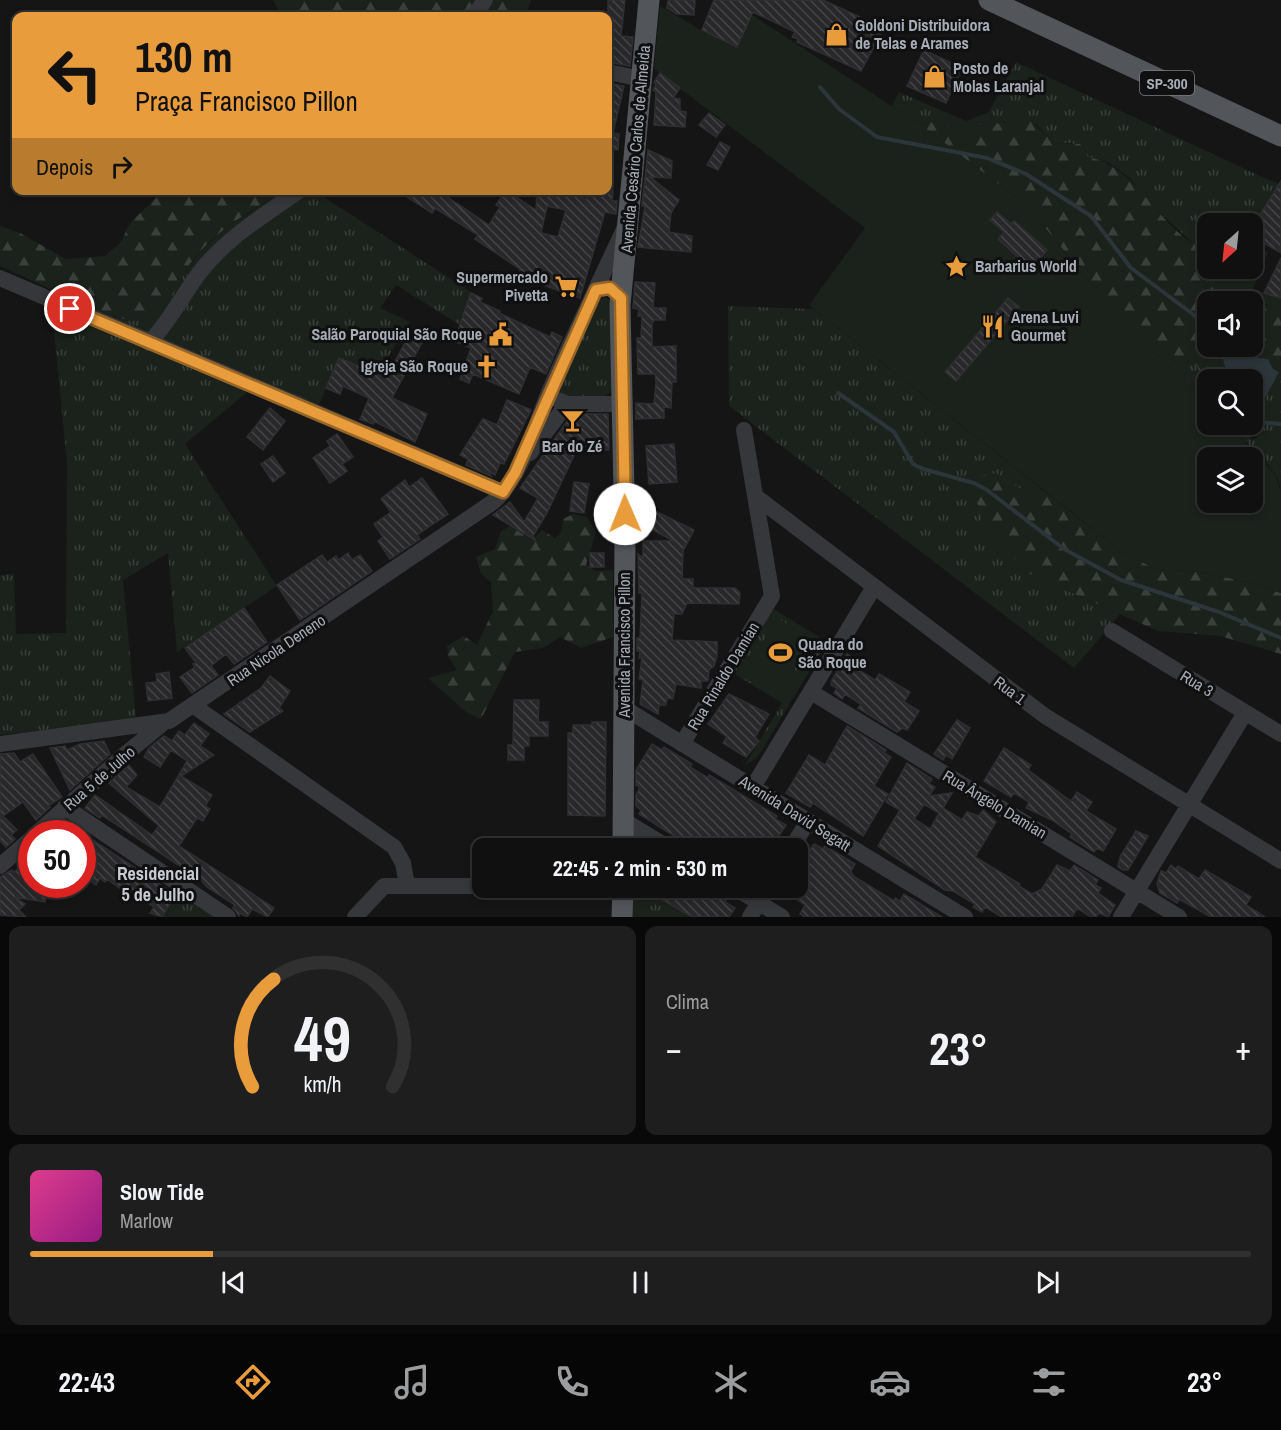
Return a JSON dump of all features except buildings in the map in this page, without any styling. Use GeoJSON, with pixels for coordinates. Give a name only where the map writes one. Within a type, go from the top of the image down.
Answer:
{"type":"FeatureCollection","features":[{"type":"Feature","properties":{"kind":"main road","name":"Avenida Cesário Carlos de Almeida"},"geometry":{"type":"LineString","coordinates":[[621,298],[649,0]]}},
{"type":"Feature","properties":{"kind":"main road","name":"SP-300"},"geometry":{"type":"LineString","coordinates":[[989,0],[1281,136]]}},
{"type":"Feature","properties":{"kind":"main road","name":"Avenida Francisco Pillon"},"geometry":{"type":"LineString","coordinates":[[621,298],[625,536],[623,838]]}},
{"type":"Feature","properties":{"kind":"main road"},"geometry":{"type":"LineString","coordinates":[[622,917],[623,898]]}},
{"type":"Feature","properties":{"kind":"street"},"geometry":{"type":"LineString","coordinates":[[612,73],[642,78]]}},
{"type":"Feature","properties":{"kind":"street"},"geometry":{"type":"LineString","coordinates":[[149,343],[171,319],[200,272],[221,248],[293,195]]}},
{"type":"Feature","properties":{"kind":"street"},"geometry":{"type":"LineString","coordinates":[[515,473],[550,390],[629,220]]}},
{"type":"Feature","properties":{"kind":"street"},"geometry":{"type":"LineString","coordinates":[[0,278],[503,492]]}},
{"type":"Feature","properties":{"kind":"street"},"geometry":{"type":"LineString","coordinates":[[596,290],[610,288],[621,298]]}},
{"type":"Feature","properties":{"kind":"street"},"geometry":{"type":"LineString","coordinates":[[550,390],[559,400],[567,404],[622,404]]}},
{"type":"Feature","properties":{"kind":"street"},"geometry":{"type":"LineString","coordinates":[[515,473],[567,404]]}},
{"type":"Feature","properties":{"kind":"street","name":"Rua Rinaldo Damian"},"geometry":{"type":"LineString","coordinates":[[682,744],[772,596],[744,430]]}},
{"type":"Feature","properties":{"kind":"street","name":"Rua Nicola Deneno"},"geometry":{"type":"LineString","coordinates":[[0,744],[163,723],[194,706],[493,502],[503,492],[515,473]]}},
{"type":"Feature","properties":{"kind":"street","name":"Rua 1"},"geometry":{"type":"LineString","coordinates":[[755,496],[1045,716],[1281,861]]}},
{"type":"Feature","properties":{"kind":"street"},"geometry":{"type":"LineString","coordinates":[[753,787],[874,587]]}},
{"type":"Feature","properties":{"kind":"street","name":"Rua 3"},"geometry":{"type":"LineString","coordinates":[[1112,631],[1281,735]]}},
{"type":"Feature","properties":{"kind":"street","name":"Rua Ângelo Damian"},"geometry":{"type":"LineString","coordinates":[[811,692],[1179,917]]}},
{"type":"Feature","properties":{"kind":"street"},"geometry":{"type":"LineString","coordinates":[[194,706],[394,847],[403,863],[407,885]]}},
{"type":"Feature","properties":{"kind":"street","name":"Avenida David Segatt"},"geometry":{"type":"LineString","coordinates":[[624,708],[965,917]]}},
{"type":"Feature","properties":{"kind":"street"},"geometry":{"type":"LineString","coordinates":[[1120,917],[1245,712]]}},
{"type":"Feature","properties":{"kind":"street","name":"Rua 5 de Julho"},"geometry":{"type":"LineString","coordinates":[[51,820],[163,723]]}},
{"type":"Feature","properties":{"kind":"street"},"geometry":{"type":"LineString","coordinates":[[119,730],[129,751]]}},
{"type":"Feature","properties":{"kind":"street"},"geometry":{"type":"LineString","coordinates":[[65,807],[228,917]]}},
{"type":"Feature","properties":{"kind":"street"},"geometry":{"type":"LineString","coordinates":[[623,820],[652,838]]}},
{"type":"Feature","properties":{"kind":"street"},"geometry":{"type":"LineString","coordinates":[[798,838],[808,821]]}},
{"type":"Feature","properties":{"kind":"street"},"geometry":{"type":"LineString","coordinates":[[0,866],[18,850]]}},
{"type":"Feature","properties":{"kind":"street"},"geometry":{"type":"LineString","coordinates":[[355,917],[384,886],[472,886]]}},
{"type":"Feature","properties":{"kind":"street"},"geometry":{"type":"LineString","coordinates":[[750,917],[761,898]]}},
{"type":"Feature","properties":{"kind":"street"},"geometry":{"type":"LineString","coordinates":[[766,898],[782,917]]}},
{"type":"Feature","properties":{"kind":"green space"},"geometry":{"type":"Polygon","coordinates":[[[273,0],[531,0],[527,12],[280,12],[273,0]]]}},
{"type":"Feature","properties":{"kind":"green space","name":"Barbarius World"},"geometry":{"type":"Polygon","coordinates":[[[660,6],[699,29],[737,46],[752,15],[921,125],[1027,206],[1117,315],[1197,395],[1197,435],[1237,435],[1250,447],[1197,447],[1197,513],[1263,513],[1263,460],[1275,475],[1281,490],[1281,593],[1244,581],[1200,572],[1156,569],[1122,552],[809,305],[865,228],[654,69],[660,6]]]}},
{"type":"Feature","properties":{"kind":"green space"},"geometry":{"type":"Polygon","coordinates":[[[1016,62],[1279,184],[1262,213],[1197,213],[1197,246],[1145,199],[1131,179],[1109,163],[1088,157],[1072,143],[1054,143],[1036,124],[1010,122],[973,126],[958,142],[950,128],[938,121],[921,125],[892,106],[899,92],[966,121],[989,112],[1016,62]]]}},
{"type":"Feature","properties":{"kind":"green space"},"geometry":{"type":"Polygon","coordinates":[[[1023,114],[1054,143],[1080,144],[1088,157],[1106,163],[1122,174],[1176,230],[1197,245],[1197,279],[1238,279],[1236,284],[1242,291],[1197,291],[1197,357],[1222,357],[1226,369],[1198,369],[1196,362],[1186,364],[1156,354],[1117,315],[1027,206],[921,125],[938,121],[950,128],[958,142],[973,126],[1010,122],[1023,114]]]}},
{"type":"Feature","properties":{"kind":"green space"},"geometry":{"type":"Polygon","coordinates":[[[159,195],[277,195],[233,223],[199,252],[164,306],[149,318],[140,321],[129,320],[93,308],[0,266],[0,226],[20,233],[66,259],[105,256],[121,242],[130,223],[159,195]]]}},
{"type":"Feature","properties":{"kind":"green space"},"geometry":{"type":"Polygon","coordinates":[[[277,195],[321,195],[471,292],[460,325],[396,285],[380,308],[410,322],[377,374],[339,358],[318,407],[258,383],[185,444],[277,586],[177,652],[168,553],[123,580],[136,719],[0,735],[0,575],[14,574],[16,634],[66,633],[67,464],[52,311],[60,292],[118,318],[182,276],[200,252],[225,228],[277,195]]]}},
{"type":"Feature","properties":{"kind":"green space"},"geometry":{"type":"Polygon","coordinates":[[[1263,249],[1268,252],[1263,264],[1263,249]]]}},
{"type":"Feature","properties":{"kind":"green space"},"geometry":{"type":"Polygon","coordinates":[[[1238,279],[1257,279],[1253,289],[1259,291],[1242,291],[1236,284],[1238,279]]]}},
{"type":"Feature","properties":{"kind":"green space"},"geometry":{"type":"Polygon","coordinates":[[[1263,292],[1281,298],[1281,309],[1263,303],[1263,292]]]}},
{"type":"Feature","properties":{"kind":"green space"},"geometry":{"type":"Polygon","coordinates":[[[603,297],[612,300],[613,390],[603,397],[566,397],[559,391],[599,300],[603,297]]]}},
{"type":"Feature","properties":{"kind":"green space"},"geometry":{"type":"Polygon","coordinates":[[[1263,303],[1281,309],[1281,372],[1273,369],[1262,357],[1263,303]]]}},
{"type":"Feature","properties":{"kind":"green space"},"geometry":{"type":"Polygon","coordinates":[[[728,306],[814,309],[1043,490],[1035,498],[1030,574],[1120,614],[1074,668],[729,406],[728,306]]]}},
{"type":"Feature","properties":{"kind":"green space"},"geometry":{"type":"Polygon","coordinates":[[[1156,354],[1186,364],[1196,362],[1197,395],[1156,354]]]}},
{"type":"Feature","properties":{"kind":"green space"},"geometry":{"type":"Polygon","coordinates":[[[1222,357],[1262,357],[1281,372],[1281,490],[1273,471],[1263,459],[1263,447],[1252,447],[1238,435],[1247,435],[1253,440],[1263,435],[1263,369],[1226,369],[1222,357]]]}},
{"type":"Feature","properties":{"kind":"green space"},"geometry":{"type":"Polygon","coordinates":[[[996,473],[1035,498],[1043,490],[1122,552],[1156,569],[1200,572],[1244,581],[1281,593],[1281,654],[1220,636],[1158,631],[1030,574],[983,525],[973,486],[980,476],[996,473]]]}},
{"type":"Feature","properties":{"kind":"green space"},"geometry":{"type":"Polygon","coordinates":[[[573,514],[587,517],[596,532],[586,565],[596,571],[613,570],[613,637],[581,648],[560,637],[543,648],[515,652],[481,719],[467,713],[428,678],[457,670],[448,656],[447,646],[464,636],[477,645],[493,611],[491,582],[481,574],[476,557],[495,549],[501,531],[510,526],[532,540],[542,530],[555,538],[561,533],[563,519],[573,514]]]}},
{"type":"Feature","properties":{"kind":"green space"},"geometry":{"type":"Polygon","coordinates":[[[772,608],[827,642],[757,758],[745,765],[782,703],[733,673],[772,608]]]}},
{"type":"Feature","properties":{"kind":"green space","name":"Quadra do São Roque"},"geometry":{"type":"Polygon","coordinates":[[[777,618],[812,639],[783,689],[748,668],[777,618]]]}},
{"type":"Feature","properties":{"kind":"green space"},"geometry":{"type":"Polygon","coordinates":[[[181,892],[218,917],[163,917],[181,892]]]}},
{"type":"Feature","properties":{"kind":"green space"},"geometry":{"type":"Polygon","coordinates":[[[632,898],[659,898],[690,917],[632,917],[632,898]]]}},
{"type":"Feature","properties":{"kind":"shaded area"},"geometry":{"type":"Polygon","coordinates":[[[1222,357],[1251,357],[1268,359],[1273,369],[1279,372],[1263,401],[1263,369],[1226,369],[1222,357]]]}},
{"type":"Feature","properties":{"kind":"waterway"},"geometry":{"type":"LineString","coordinates":[[820,87],[839,109],[877,137],[987,158],[1026,174],[1091,216],[1131,268],[1197,318]]}},
{"type":"Feature","properties":{"kind":"waterway"},"geometry":{"type":"LineString","coordinates":[[838,393],[894,432],[913,464],[974,483],[987,490],[1064,549],[1121,580],[1219,612],[1281,638]]}},
{"type":"Feature","properties":{"kind":"waterway"},"geometry":{"type":"LineString","coordinates":[[1263,422],[1281,424]]}},
{"type":"Feature","properties":{"kind":"place","name":"Goldoni Distribuidora de Telas e Arames"},"geometry":{"type":"Point","coordinates":[837,34]}},
{"type":"Feature","properties":{"kind":"place","name":"Posto de Molas Laranjal"},"geometry":{"type":"Point","coordinates":[935,77]}},
{"type":"Feature","properties":{"kind":"place","name":"Barbarius World"},"geometry":{"type":"Point","coordinates":[957,266]}},
{"type":"Feature","properties":{"kind":"place","name":"Supermercado Pivetta"},"geometry":{"type":"Point","coordinates":[566,286]}},
{"type":"Feature","properties":{"kind":"place","name":"Arena Luvi Gourmet"},"geometry":{"type":"Point","coordinates":[993,326]}},
{"type":"Feature","properties":{"kind":"place","name":"Salão Paroquial São Roque"},"geometry":{"type":"Point","coordinates":[500,334]}},
{"type":"Feature","properties":{"kind":"place","name":"Igreja São Roque"},"geometry":{"type":"Point","coordinates":[486,366]}},
{"type":"Feature","properties":{"kind":"place","name":"Bar do Zé"},"geometry":{"type":"Point","coordinates":[572,421]}},
{"type":"Feature","properties":{"kind":"place","name":"Quadra do São Roque"},"geometry":{"type":"Point","coordinates":[780,653]}},
{"type":"Feature","properties":{"kind":"district","name":"Residencial 5 de Julho"},"geometry":{"type":"Point","coordinates":[158,883]}},
{"type":"Feature","properties":{"kind":"route"},"geometry":{"type":"LineString","coordinates":[[70,309],[503,492],[515,473],[596,290],[610,288],[615,290],[621,298],[625,514]]}}]}
